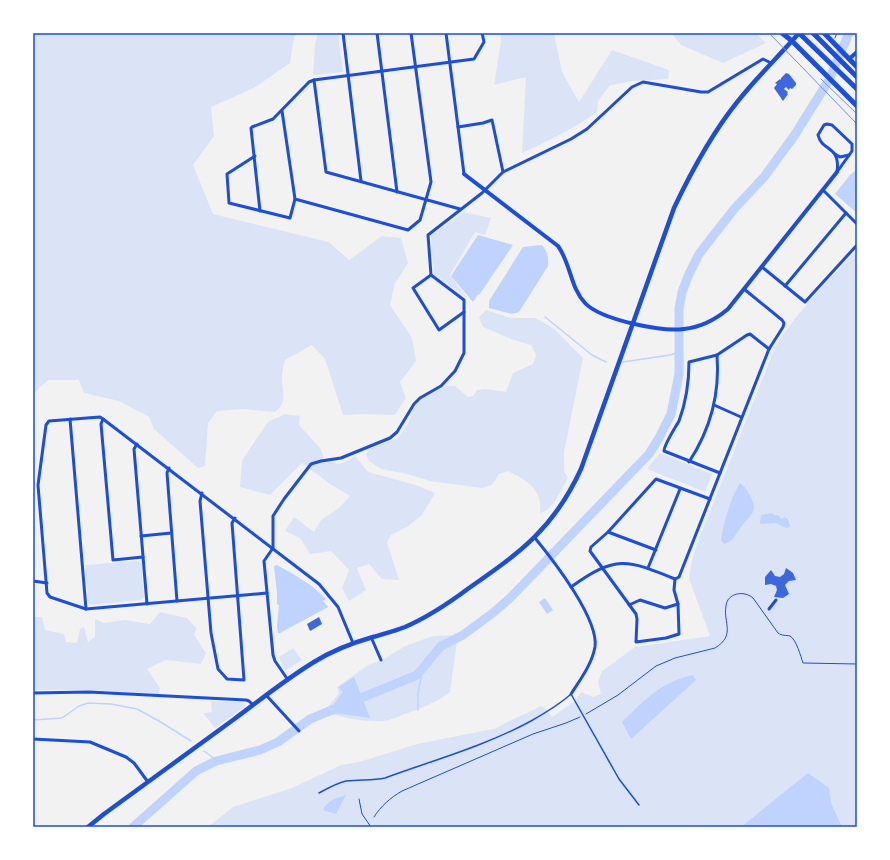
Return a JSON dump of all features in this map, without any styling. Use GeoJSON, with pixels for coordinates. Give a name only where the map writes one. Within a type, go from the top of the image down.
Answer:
{"type":"FeatureCollection","features":[{"type":"Feature","properties":{"kind":"main road"},"geometry":{"type":"LineString","coordinates":[[782,33],[792,41],[857,106]]}},
{"type":"Feature","properties":{"kind":"main road"},"geometry":{"type":"LineString","coordinates":[[88,827],[315,661],[353,643],[404,628],[448,603],[510,560],[535,538],[559,509],[571,490],[581,469],[674,208],[690,173],[736,103],[799,33],[857,89]]}},
{"type":"Feature","properties":{"kind":"main road"},"geometry":{"type":"LineString","coordinates":[[812,33],[857,77]]}},
{"type":"Feature","properties":{"kind":"main road"},"geometry":{"type":"LineString","coordinates":[[824,33],[857,67]]}},
{"type":"Feature","properties":{"kind":"street"},"geometry":{"type":"LineString","coordinates":[[343,33],[361,182]]}},
{"type":"Feature","properties":{"kind":"street"},"geometry":{"type":"LineString","coordinates":[[377,33],[398,192]]}},
{"type":"Feature","properties":{"kind":"street"},"geometry":{"type":"LineString","coordinates":[[295,199],[408,230],[420,220],[431,182],[411,33]]}},
{"type":"Feature","properties":{"kind":"street"},"geometry":{"type":"LineString","coordinates":[[446,33],[464,174],[558,246],[567,261],[575,287],[587,305],[603,314],[633,324],[673,330],[685,329],[713,321],[728,309],[744,290],[824,190],[849,155],[852,150],[852,144],[832,125],[824,125],[819,132],[819,139],[840,157],[849,155]]}},
{"type":"Feature","properties":{"kind":"street"},"geometry":{"type":"LineString","coordinates":[[260,211],[252,127],[273,119],[309,82],[314,80],[474,59],[484,42],[482,33]]}},
{"type":"Feature","properties":{"kind":"street"},"geometry":{"type":"LineString","coordinates":[[847,57],[857,52]]}},
{"type":"Feature","properties":{"kind":"street"},"geometry":{"type":"LineString","coordinates":[[288,680],[275,661],[273,655],[264,561],[273,548],[273,516],[311,464],[341,458],[390,438],[397,432],[414,404],[420,398],[440,386],[455,371],[464,353],[464,300],[431,275],[428,235],[484,190],[503,172],[571,139],[587,129],[632,87],[643,82],[700,92],[708,92],[763,59],[771,64]]}},
{"type":"Feature","properties":{"kind":"street"},"geometry":{"type":"LineString","coordinates":[[314,80],[326,172],[460,210]]}},
{"type":"Feature","properties":{"kind":"street"},"geometry":{"type":"LineString","coordinates":[[254,156],[227,174],[229,203],[290,218],[295,199],[282,111]]}},
{"type":"Feature","properties":{"kind":"street"},"geometry":{"type":"LineString","coordinates":[[458,127],[492,120],[503,172]]}},
{"type":"Feature","properties":{"kind":"street"},"geometry":{"type":"LineString","coordinates":[[835,154],[838,158],[837,172]]}},
{"type":"Feature","properties":{"kind":"street"},"geometry":{"type":"LineString","coordinates":[[824,190],[857,224]]}},
{"type":"Feature","properties":{"kind":"street"},"geometry":{"type":"LineString","coordinates":[[785,286],[846,213]]}},
{"type":"Feature","properties":{"kind":"street"},"geometry":{"type":"LineString","coordinates":[[762,267],[805,302],[857,245]]}},
{"type":"Feature","properties":{"kind":"street"},"geometry":{"type":"LineString","coordinates":[[431,275],[412,288],[439,330],[464,312]]}},
{"type":"Feature","properties":{"kind":"street"},"geometry":{"type":"LineString","coordinates":[[710,499],[656,479],[608,532],[591,547],[590,552],[636,614],[636,642],[666,638],[679,634],[678,604],[674,590],[675,579],[679,577],[710,499],[741,417],[769,349],[784,323],[744,290]]}},
{"type":"Feature","properties":{"kind":"street"},"geometry":{"type":"LineString","coordinates":[[720,473],[664,451],[664,448],[674,431],[683,406],[688,383],[689,362],[717,355],[750,334],[769,349]]}},
{"type":"Feature","properties":{"kind":"street"},"geometry":{"type":"LineString","coordinates":[[689,462],[703,439],[714,406],[718,375],[717,355]]}},
{"type":"Feature","properties":{"kind":"street"},"geometry":{"type":"LineString","coordinates":[[714,406],[741,417]]}},
{"type":"Feature","properties":{"kind":"street"},"geometry":{"type":"LineString","coordinates":[[267,593],[86,609],[50,597],[48,593],[38,485],[46,425],[49,421],[100,417],[103,419],[235,518],[319,584],[333,599],[343,617],[353,643]]}},
{"type":"Feature","properties":{"kind":"street"},"geometry":{"type":"LineString","coordinates":[[70,419],[86,609]]}},
{"type":"Feature","properties":{"kind":"street"},"geometry":{"type":"LineString","coordinates":[[103,419],[101,424],[112,560],[143,557]]}},
{"type":"Feature","properties":{"kind":"street"},"geometry":{"type":"LineString","coordinates":[[137,444],[134,449],[147,604]]}},
{"type":"Feature","properties":{"kind":"street"},"geometry":{"type":"LineString","coordinates":[[169,468],[167,473],[177,601]]}},
{"type":"Feature","properties":{"kind":"street"},"geometry":{"type":"LineString","coordinates":[[33,486],[38,485]]}},
{"type":"Feature","properties":{"kind":"street"},"geometry":{"type":"LineString","coordinates":[[648,568],[680,489]]}},
{"type":"Feature","properties":{"kind":"street"},"geometry":{"type":"LineString","coordinates":[[202,493],[200,501],[211,633],[218,669],[227,679],[244,680],[232,523],[235,518]]}},
{"type":"Feature","properties":{"kind":"street"},"geometry":{"type":"LineString","coordinates":[[141,536],[171,532]]}},
{"type":"Feature","properties":{"kind":"street"},"geometry":{"type":"LineString","coordinates":[[608,532],[656,550]]}},
{"type":"Feature","properties":{"kind":"street"},"geometry":{"type":"LineString","coordinates":[[535,538],[571,587],[589,617],[593,627],[595,647],[587,667],[571,694]]}},
{"type":"Feature","properties":{"kind":"street"},"geometry":{"type":"LineString","coordinates":[[571,587],[602,567],[614,564],[632,563],[675,579]]}},
{"type":"Feature","properties":{"kind":"street"},"geometry":{"type":"LineString","coordinates":[[33,581],[47,583]]}},
{"type":"Feature","properties":{"kind":"street"},"geometry":{"type":"LineString","coordinates":[[629,605],[640,600],[665,608],[678,604]]}},
{"type":"Feature","properties":{"kind":"street"},"geometry":{"type":"LineString","coordinates":[[769,609],[776,600]]}},
{"type":"Feature","properties":{"kind":"street"},"geometry":{"type":"LineString","coordinates":[[371,637],[381,660]]}},
{"type":"Feature","properties":{"kind":"street"},"geometry":{"type":"LineString","coordinates":[[33,692],[89,692],[246,700],[253,705]]}},
{"type":"Feature","properties":{"kind":"street"},"geometry":{"type":"LineString","coordinates":[[266,696],[299,731]]}},
{"type":"Feature","properties":{"kind":"street"},"geometry":{"type":"LineString","coordinates":[[33,739],[90,742],[126,757],[134,763],[148,782]]}},
{"type":"Feature","properties":{"kind":"lane"},"geometry":{"type":"LineString","coordinates":[[319,793],[346,781],[377,780],[385,778],[496,739],[550,711],[571,694],[619,779],[639,805]]}},
{"type":"Feature","properties":{"kind":"path"},"geometry":{"type":"LineString","coordinates":[[835,38],[837,33]]}},
{"type":"Feature","properties":{"kind":"path"},"geometry":{"type":"LineString","coordinates":[[592,711],[618,695],[656,666],[675,658],[719,646],[723,642],[728,630],[726,605],[735,594],[749,594],[778,633],[781,635],[791,636],[795,640],[803,663],[857,664]]}},
{"type":"Feature","properties":{"kind":"path"},"geometry":{"type":"LineString","coordinates":[[374,817],[386,802],[402,791],[533,734],[578,718]]}},
{"type":"Feature","properties":{"kind":"path"},"geometry":{"type":"LineString","coordinates":[[359,799],[362,814],[371,827]]}},
{"type":"Feature","properties":{"kind":"shaded area"},"geometry":{"type":"Polygon","coordinates":[[[33,33],[298,33],[294,37],[290,63],[254,88],[211,107],[214,136],[193,165],[213,214],[329,242],[349,260],[382,236],[401,238],[408,263],[395,283],[390,305],[412,338],[416,361],[400,382],[406,398],[395,415],[343,415],[325,359],[312,345],[285,360],[282,374],[283,401],[282,405],[275,412],[243,409],[217,411],[208,423],[205,466],[198,468],[154,429],[149,417],[119,401],[84,393],[79,380],[48,380],[33,394],[33,33]]]}},
{"type":"Feature","properties":{"kind":"shaded area"},"geometry":{"type":"Polygon","coordinates":[[[318,33],[338,33],[343,72],[313,75],[315,44],[318,33]]]}},
{"type":"Feature","properties":{"kind":"shaded area"},"geometry":{"type":"Polygon","coordinates":[[[500,33],[554,33],[562,72],[579,102],[612,50],[669,70],[668,79],[635,81],[610,85],[598,101],[597,112],[570,129],[522,153],[526,77],[494,85],[501,41],[500,33]]]}},
{"type":"Feature","properties":{"kind":"shaded area"},"geometry":{"type":"Polygon","coordinates":[[[671,33],[755,33],[766,43],[723,63],[681,45],[671,33]]]}},
{"type":"Feature","properties":{"kind":"shaded area"},"geometry":{"type":"Polygon","coordinates":[[[464,212],[491,218],[485,235],[475,232],[450,275],[467,298],[434,274],[431,236],[464,212]]]}},
{"type":"Feature","properties":{"kind":"shaded area"},"geometry":{"type":"Polygon","coordinates":[[[857,250],[857,827],[208,827],[233,807],[292,788],[341,765],[359,762],[417,744],[493,729],[541,706],[546,709],[552,717],[575,701],[581,692],[593,697],[601,694],[598,682],[602,671],[635,647],[710,636],[689,579],[692,560],[697,544],[775,347],[803,309],[857,250]]]}},
{"type":"Feature","properties":{"kind":"shaded area"},"geometry":{"type":"Polygon","coordinates":[[[486,310],[511,318],[535,318],[553,328],[583,358],[564,452],[564,471],[568,478],[553,504],[545,511],[540,513],[539,498],[536,492],[527,482],[508,471],[499,474],[492,485],[482,488],[430,481],[407,474],[381,469],[369,461],[366,454],[369,449],[398,438],[409,422],[413,410],[418,402],[446,386],[455,386],[468,397],[473,396],[477,390],[485,389],[506,392],[513,373],[533,364],[536,355],[531,345],[511,339],[483,327],[479,317],[486,310]]]}},
{"type":"Feature","properties":{"kind":"shaded area"},"geometry":{"type":"Polygon","coordinates":[[[285,414],[300,416],[299,425],[321,449],[324,460],[340,464],[355,456],[368,472],[416,485],[435,493],[422,515],[407,527],[391,535],[387,542],[399,580],[382,579],[369,564],[357,568],[366,590],[349,601],[342,588],[349,570],[331,551],[310,554],[300,538],[285,531],[294,517],[314,532],[321,520],[339,508],[350,496],[330,484],[302,463],[270,495],[240,487],[242,460],[268,422],[285,414]]]}},
{"type":"Feature","properties":{"kind":"shaded area"},"geometry":{"type":"Polygon","coordinates":[[[660,453],[712,474],[705,492],[647,469],[660,453]]]}},
{"type":"Feature","properties":{"kind":"shaded area"},"geometry":{"type":"Polygon","coordinates":[[[137,561],[141,563],[144,597],[141,600],[91,605],[88,602],[85,565],[137,561]]]}},
{"type":"Feature","properties":{"kind":"shaded area"},"geometry":{"type":"Polygon","coordinates":[[[160,612],[187,618],[196,628],[194,635],[206,653],[201,664],[166,660],[147,669],[160,688],[158,694],[88,690],[33,690],[33,617],[42,617],[45,630],[64,634],[66,642],[77,643],[80,629],[84,627],[88,642],[95,637],[95,619],[104,623],[125,620],[150,624],[160,612]]]}},
{"type":"Feature","properties":{"kind":"shaded area"},"geometry":{"type":"Polygon","coordinates":[[[453,635],[457,641],[450,692],[445,696],[421,708],[384,721],[358,720],[332,714],[329,706],[339,693],[337,687],[368,665],[386,658],[405,646],[433,636],[453,635]]]}},
{"type":"Feature","properties":{"kind":"shaded area"},"geometry":{"type":"Polygon","coordinates":[[[293,648],[302,660],[286,670],[283,667],[279,657],[293,648]]]}},
{"type":"Feature","properties":{"kind":"shaded area"},"geometry":{"type":"Polygon","coordinates":[[[211,701],[242,702],[246,706],[215,728],[203,713],[212,712],[211,701]]]}},
{"type":"Feature","properties":{"kind":"water"},"geometry":{"type":"Polygon","coordinates":[[[857,169],[857,213],[835,194],[850,175],[857,169]]]}},
{"type":"Feature","properties":{"kind":"water"},"geometry":{"type":"Polygon","coordinates":[[[478,235],[513,245],[473,302],[451,276],[478,235]]]}},
{"type":"Feature","properties":{"kind":"water"},"geometry":{"type":"Polygon","coordinates":[[[542,245],[547,254],[548,266],[519,312],[512,314],[489,308],[489,301],[523,247],[542,245]]]}},
{"type":"Feature","properties":{"kind":"water"},"geometry":{"type":"Polygon","coordinates":[[[740,483],[748,491],[754,507],[753,511],[734,537],[724,544],[721,540],[724,526],[731,503],[740,483]]]}},
{"type":"Feature","properties":{"kind":"water"},"geometry":{"type":"Polygon","coordinates":[[[772,513],[774,515],[778,515],[782,519],[784,517],[788,519],[790,527],[786,528],[776,523],[760,524],[761,515],[772,513]]]}},
{"type":"Feature","properties":{"kind":"water"},"geometry":{"type":"Polygon","coordinates":[[[277,565],[303,580],[315,589],[326,599],[323,601],[328,607],[280,633],[278,633],[277,626],[279,605],[277,604],[274,566],[277,565]]]}},
{"type":"Feature","properties":{"kind":"water"},"geometry":{"type":"Polygon","coordinates":[[[545,598],[553,610],[547,614],[539,602],[545,598]]]}},
{"type":"Feature","properties":{"kind":"water"},"geometry":{"type":"Polygon","coordinates":[[[693,675],[696,680],[631,739],[622,722],[646,699],[662,687],[681,678],[693,675]]]}},
{"type":"Feature","properties":{"kind":"water"},"geometry":{"type":"Polygon","coordinates":[[[354,677],[370,718],[333,713],[332,707],[343,691],[341,691],[339,687],[354,677]]]}},
{"type":"Feature","properties":{"kind":"water"},"geometry":{"type":"Polygon","coordinates":[[[808,773],[829,788],[831,803],[842,827],[741,827],[808,773]]]}},
{"type":"Feature","properties":{"kind":"water"},"geometry":{"type":"Polygon","coordinates":[[[346,795],[336,814],[323,810],[336,798],[346,795]]]}},
{"type":"Feature","properties":{"kind":"building"},"geometry":{"type":"Polygon","coordinates":[[[786,73],[789,74],[796,85],[789,90],[786,87],[784,89],[788,92],[788,94],[783,101],[774,88],[777,84],[775,83],[780,79],[781,80],[786,73]]]}},
{"type":"Feature","properties":{"kind":"building"},"geometry":{"type":"Polygon","coordinates":[[[786,568],[793,573],[796,580],[789,581],[785,585],[789,594],[783,598],[774,597],[777,590],[776,586],[771,584],[765,585],[765,577],[771,570],[775,576],[780,577],[784,574],[786,568]]]}},
{"type":"Feature","properties":{"kind":"building"},"geometry":{"type":"Polygon","coordinates":[[[319,617],[322,624],[310,631],[307,624],[319,617]]]}},
{"type":"Feature","properties":{"kind":"waterway"},"geometry":{"type":"LineString","coordinates":[[133,827],[196,771],[216,761],[260,750],[278,742],[310,719],[417,675],[441,646],[463,635],[494,612],[511,597],[649,454],[671,414],[679,374],[679,309],[682,292],[689,274],[699,254],[735,208],[764,177],[794,136],[829,80],[849,33]]}},
{"type":"Feature","properties":{"kind":"waterway"},"geometry":{"type":"LineString","coordinates":[[545,317],[592,355],[606,362]]}},
{"type":"Feature","properties":{"kind":"waterway"},"geometry":{"type":"LineString","coordinates":[[623,362],[670,355],[680,352]]}},
{"type":"Feature","properties":{"kind":"waterway"},"geometry":{"type":"LineString","coordinates":[[418,710],[418,693],[423,668]]}},
{"type":"Feature","properties":{"kind":"waterway"},"geometry":{"type":"LineString","coordinates":[[33,720],[62,718],[79,706],[88,703],[111,704],[137,709],[191,741]]}},
{"type":"Feature","properties":{"kind":"waterway"},"geometry":{"type":"LineString","coordinates":[[204,751],[216,761]]}},
{"type":"Feature","properties":{"kind":"waterway"},"geometry":{"type":"LineString","coordinates":[[700,826],[704,827]]}},
{"type":"Feature","properties":{"kind":"tram line"},"geometry":{"type":"LineString","coordinates":[[769,33],[857,124]]}},
{"type":"Feature","properties":{"kind":"tram line"},"geometry":{"type":"LineString","coordinates":[[821,79],[857,114]]}}]}
